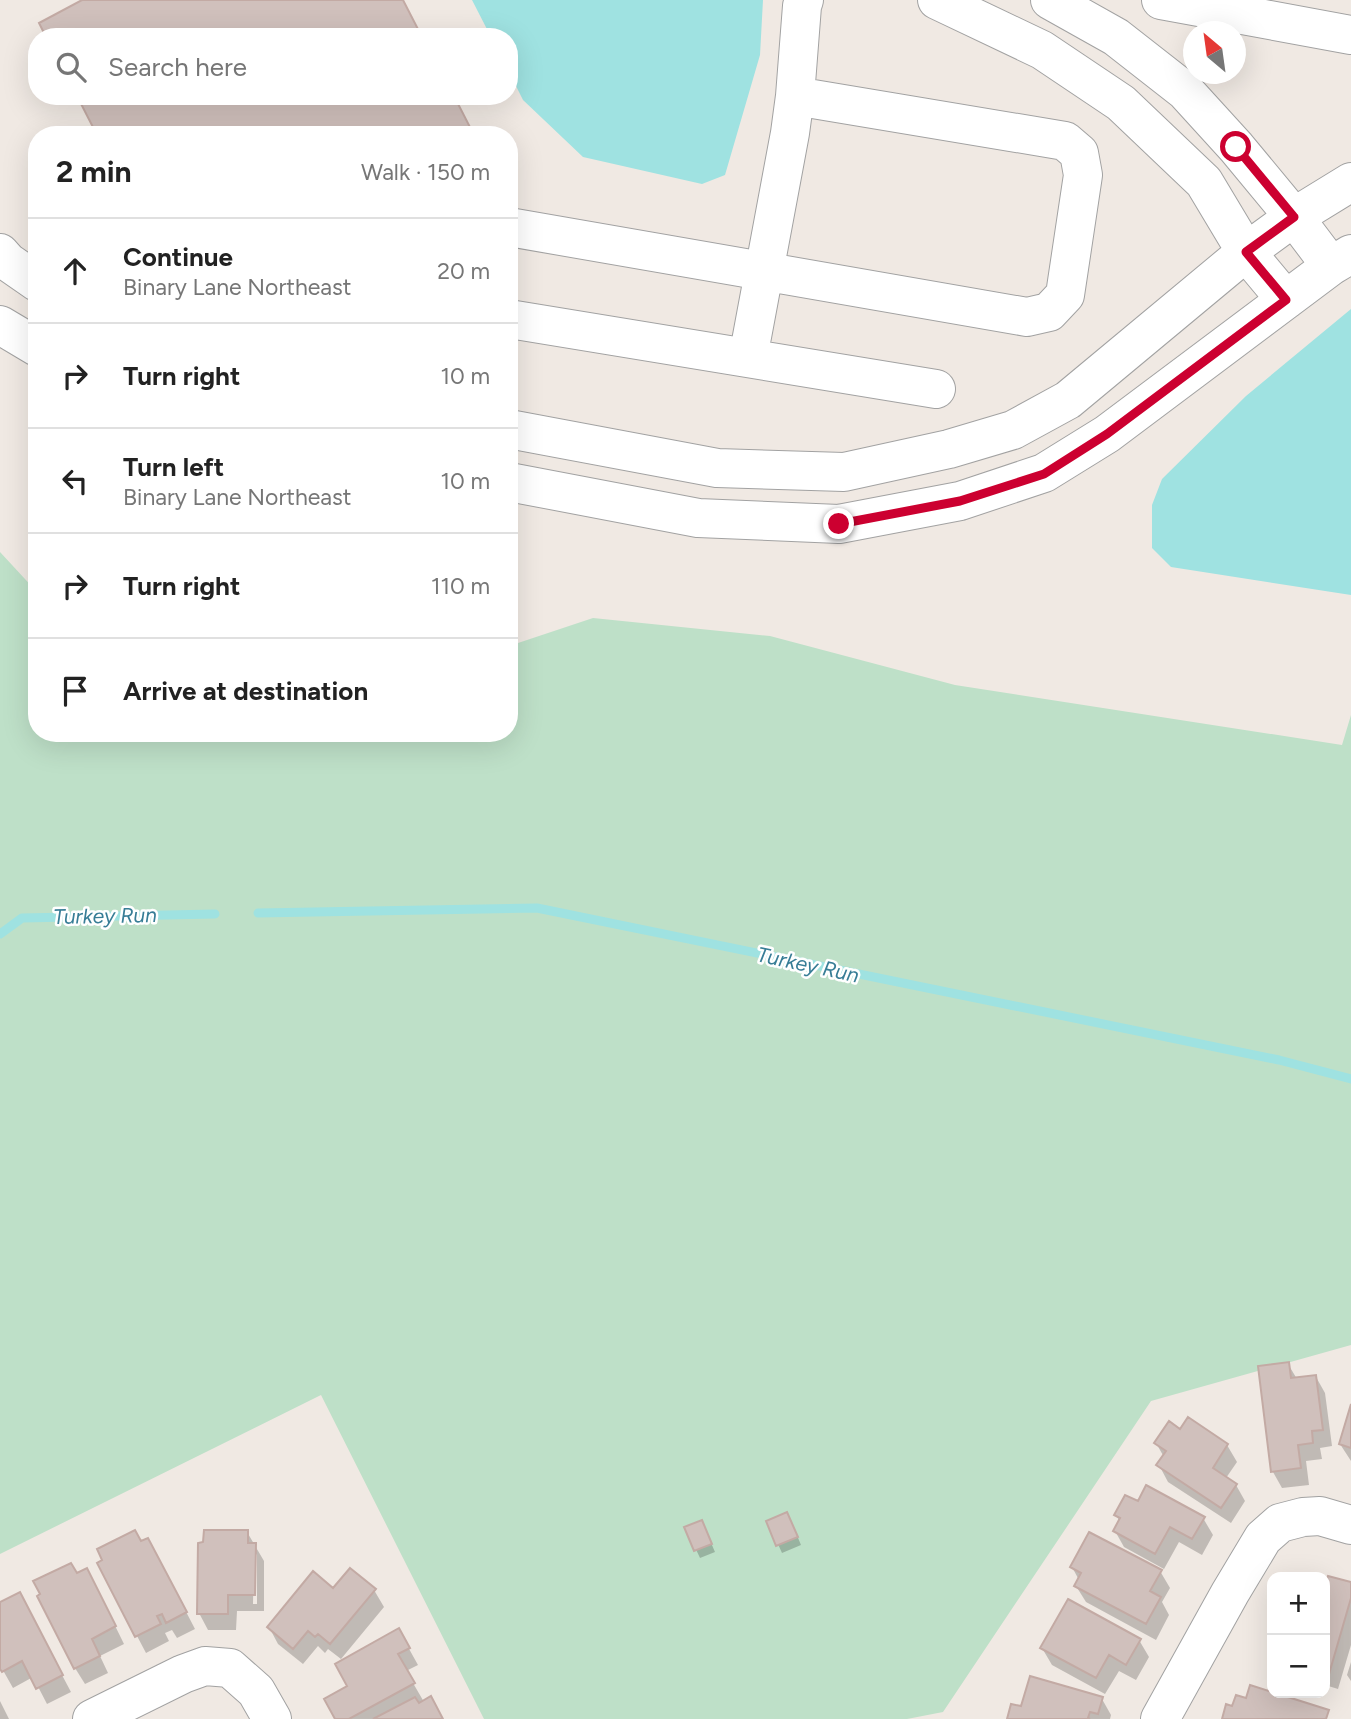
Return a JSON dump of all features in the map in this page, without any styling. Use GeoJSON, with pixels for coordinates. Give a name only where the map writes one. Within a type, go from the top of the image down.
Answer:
{"type":"FeatureCollection","features":[{"type":"Feature","properties":{"kind":"street"},"geometry":{"type":"LineString","coordinates":[[748,359],[790,133],[804,0]]}},
{"type":"Feature","properties":{"kind":"street"},"geometry":{"type":"LineString","coordinates":[[937,0],[1042,50],[1122,103],[1203,182],[1246,252],[1286,300]]}},
{"type":"Feature","properties":{"kind":"street"},"geometry":{"type":"LineString","coordinates":[[518,484],[698,518],[839,524],[960,501],[1044,474],[1076,454],[1107,434],[1341,260],[1294,217],[1185,91],[1116,37],[1050,0]]}},
{"type":"Feature","properties":{"kind":"street"},"geometry":{"type":"LineString","coordinates":[[1161,0],[1351,35]]}},
{"type":"Feature","properties":{"kind":"street"},"geometry":{"type":"LineString","coordinates":[[518,229],[1027,317],[1049,312],[1065,295],[1083,175],[1079,153],[1065,141],[795,96]]}},
{"type":"Feature","properties":{"kind":"street"},"geometry":{"type":"LineString","coordinates":[[518,431],[717,468],[844,472],[949,449],[1013,430],[1068,400],[1246,252],[1294,217],[1351,182]]}},
{"type":"Feature","properties":{"kind":"street"},"geometry":{"type":"LineString","coordinates":[[0,253],[28,276]]}},
{"type":"Feature","properties":{"kind":"street"},"geometry":{"type":"LineString","coordinates":[[518,321],[936,389]]}},
{"type":"Feature","properties":{"kind":"street"},"geometry":{"type":"LineString","coordinates":[[0,325],[28,342]]}},
{"type":"Feature","properties":{"kind":"street"},"geometry":{"type":"LineString","coordinates":[[1160,1719],[1264,1538],[1280,1523],[1303,1517],[1320,1516],[1351,1525]]}},
{"type":"Feature","properties":{"kind":"street"},"geometry":{"type":"LineString","coordinates":[[92,1719],[205,1666],[230,1668],[256,1691],[272,1719]]}},
{"type":"Feature","properties":{"kind":"green space"},"geometry":{"type":"Polygon","coordinates":[[[0,552],[28,582],[28,742],[518,742],[518,643],[593,618],[770,636],[955,685],[1342,745],[1351,715],[1351,1345],[1151,1401],[943,1712],[907,1719],[484,1719],[321,1395],[0,1554],[0,552]]]}},
{"type":"Feature","properties":{"kind":"water"},"geometry":{"type":"Polygon","coordinates":[[[472,0],[763,0],[760,55],[725,175],[702,184],[583,157],[523,100],[518,90],[518,28],[486,28],[472,0]]]}},
{"type":"Feature","properties":{"kind":"water"},"geometry":{"type":"Polygon","coordinates":[[[1351,309],[1351,595],[1171,567],[1152,548],[1152,505],[1162,479],[1246,396],[1351,309]]]}},
{"type":"Feature","properties":{"kind":"building"},"geometry":{"type":"Polygon","coordinates":[[[82,0],[403,0],[417,28],[42,28],[39,23],[82,0]]]}},
{"type":"Feature","properties":{"kind":"building"},"geometry":{"type":"Polygon","coordinates":[[[82,105],[459,105],[469,126],[92,126],[82,105]]]}},
{"type":"Feature","properties":{"kind":"building"},"geometry":{"type":"Polygon","coordinates":[[[1289,1362],[1291,1378],[1316,1375],[1323,1430],[1312,1431],[1313,1443],[1298,1445],[1301,1468],[1271,1472],[1258,1366],[1289,1362]]]}},
{"type":"Feature","properties":{"kind":"building"},"geometry":{"type":"Polygon","coordinates":[[[1351,1404],[1351,1448],[1339,1444],[1351,1404]]]}},
{"type":"Feature","properties":{"kind":"building"},"geometry":{"type":"Polygon","coordinates":[[[1188,1417],[1228,1444],[1213,1468],[1237,1484],[1221,1508],[1156,1465],[1166,1451],[1154,1443],[1169,1421],[1180,1429],[1188,1417]]]}},
{"type":"Feature","properties":{"kind":"building"},"geometry":{"type":"Polygon","coordinates":[[[1146,1485],[1205,1517],[1192,1539],[1170,1527],[1155,1554],[1113,1531],[1120,1518],[1114,1515],[1125,1495],[1138,1501],[1146,1485]]]}},
{"type":"Feature","properties":{"kind":"building"},"geometry":{"type":"Polygon","coordinates":[[[787,1512],[798,1537],[776,1546],[766,1521],[787,1512]]]}},
{"type":"Feature","properties":{"kind":"building"},"geometry":{"type":"Polygon","coordinates":[[[702,1520],[712,1544],[694,1551],[684,1527],[702,1520]]]}},
{"type":"Feature","properties":{"kind":"building"},"geometry":{"type":"Polygon","coordinates":[[[135,1530],[141,1541],[148,1538],[187,1612],[166,1623],[162,1614],[157,1616],[161,1624],[135,1637],[97,1563],[102,1560],[97,1549],[135,1530]]]}},
{"type":"Feature","properties":{"kind":"building"},"geometry":{"type":"Polygon","coordinates":[[[204,1530],[248,1530],[248,1543],[256,1543],[255,1595],[228,1595],[228,1614],[197,1614],[198,1543],[203,1542],[204,1530]]]}},
{"type":"Feature","properties":{"kind":"building"},"geometry":{"type":"Polygon","coordinates":[[[1089,1532],[1162,1570],[1150,1591],[1161,1597],[1146,1624],[1074,1586],[1081,1573],[1070,1567],[1089,1532]]]}},
{"type":"Feature","properties":{"kind":"building"},"geometry":{"type":"Polygon","coordinates":[[[71,1563],[77,1573],[87,1568],[116,1626],[92,1639],[100,1656],[74,1669],[37,1596],[40,1594],[33,1581],[71,1563]]]}},
{"type":"Feature","properties":{"kind":"building"},"geometry":{"type":"Polygon","coordinates":[[[350,1568],[376,1589],[330,1644],[318,1634],[315,1637],[308,1631],[293,1649],[267,1627],[313,1571],[333,1588],[350,1568]]]}},
{"type":"Feature","properties":{"kind":"building"},"geometry":{"type":"Polygon","coordinates":[[[1330,1577],[1351,1582],[1351,1598],[1330,1671],[1330,1577]]]}},
{"type":"Feature","properties":{"kind":"building"},"geometry":{"type":"Polygon","coordinates":[[[20,1592],[63,1675],[36,1689],[22,1661],[2,1672],[0,1669],[0,1602],[20,1592]]]}},
{"type":"Feature","properties":{"kind":"building"},"geometry":{"type":"Polygon","coordinates":[[[1068,1599],[1141,1639],[1126,1665],[1109,1655],[1096,1678],[1040,1648],[1068,1599]]]}},
{"type":"Feature","properties":{"kind":"building"},"geometry":{"type":"Polygon","coordinates":[[[399,1628],[410,1648],[398,1654],[415,1683],[349,1719],[335,1719],[324,1699],[347,1686],[335,1664],[399,1628]]]}},
{"type":"Feature","properties":{"kind":"building"},"geometry":{"type":"Polygon","coordinates":[[[1030,1676],[1103,1697],[1098,1714],[1090,1712],[1090,1719],[1007,1719],[1011,1704],[1021,1706],[1030,1676]]]}},
{"type":"Feature","properties":{"kind":"building"},"geometry":{"type":"Polygon","coordinates":[[[1250,1685],[1267,1690],[1267,1698],[1291,1698],[1329,1710],[1326,1719],[1222,1719],[1226,1704],[1232,1706],[1236,1695],[1246,1698],[1250,1685]]]}},
{"type":"Feature","properties":{"kind":"building"},"geometry":{"type":"Polygon","coordinates":[[[431,1696],[443,1719],[373,1719],[415,1697],[419,1703],[431,1696]]]}},
{"type":"Feature","properties":{"kind":"waterway","name":"Turkey Run"},"geometry":{"type":"LineString","coordinates":[[258,913],[537,908],[1279,1060],[1351,1079]]}},
{"type":"Feature","properties":{"kind":"waterway","name":"Turkey Run"},"geometry":{"type":"LineString","coordinates":[[0,934],[22,918],[215,914]]}},
{"type":"Feature","properties":{"kind":"route"},"geometry":{"type":"LineString","coordinates":[[839,524],[960,501],[1044,474],[1107,434],[1286,300],[1246,252],[1294,217],[1236,147]]}}]}
